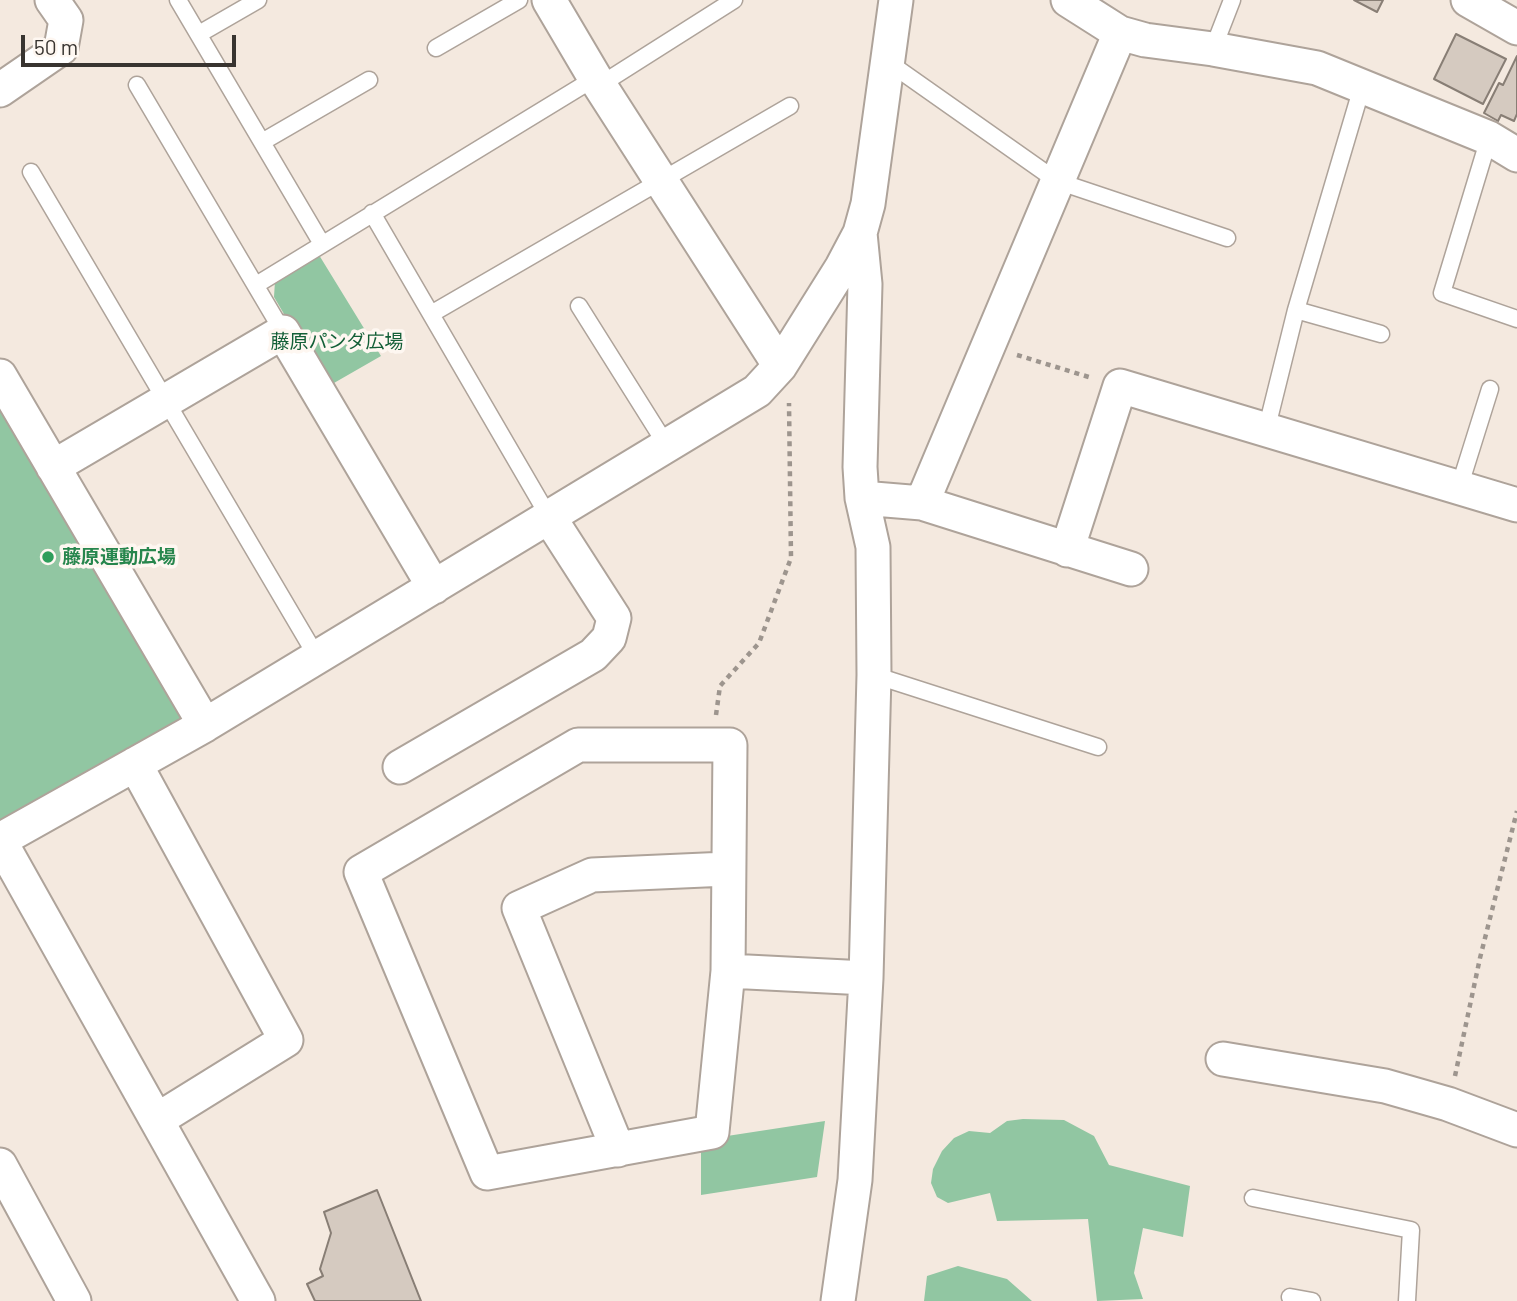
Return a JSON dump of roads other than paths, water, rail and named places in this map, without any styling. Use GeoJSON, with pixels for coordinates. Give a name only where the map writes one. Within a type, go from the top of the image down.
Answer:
{"type":"FeatureCollection","features":[{"type":"Feature","properties":{"kind":"street"},"geometry":{"type":"LineString","coordinates":[[0,90],[61,48],[66,20],[52,0]]}},
{"type":"Feature","properties":{"kind":"street"},"geometry":{"type":"LineString","coordinates":[[549,0],[597,81],[784,359]]}},
{"type":"Feature","properties":{"kind":"street"},"geometry":{"type":"LineString","coordinates":[[258,1301],[0,840],[205,725],[757,391],[784,359],[860,233],[868,204],[897,0]]}},
{"type":"Feature","properties":{"kind":"street"},"geometry":{"type":"LineString","coordinates":[[1069,0],[1120,33],[1145,40],[1317,68],[1503,146]]}},
{"type":"Feature","properties":{"kind":"street"},"geometry":{"type":"LineString","coordinates":[[1468,0],[1517,28]]}},
{"type":"Feature","properties":{"kind":"street"},"geometry":{"type":"LineString","coordinates":[[922,503],[1120,33]]}},
{"type":"Feature","properties":{"kind":"street"},"geometry":{"type":"LineString","coordinates":[[838,1301],[855,1180],[866,978],[874,675],[873,547],[862,498],[860,467],[865,284],[860,233]]}},
{"type":"Feature","properties":{"kind":"street"},"geometry":{"type":"LineString","coordinates":[[54,467],[283,332],[433,587]]}},
{"type":"Feature","properties":{"kind":"street"},"geometry":{"type":"LineString","coordinates":[[0,376],[205,725]]}},
{"type":"Feature","properties":{"kind":"street"},"geometry":{"type":"LineString","coordinates":[[1067,550],[1120,386],[1517,505]]}},
{"type":"Feature","properties":{"kind":"street"},"geometry":{"type":"LineString","coordinates":[[862,498],[922,503],[1131,569]]}},
{"type":"Feature","properties":{"kind":"street"},"geometry":{"type":"LineString","coordinates":[[400,767],[593,655],[609,638],[614,618],[549,517]]}},
{"type":"Feature","properties":{"kind":"street"},"geometry":{"type":"LineString","coordinates":[[578,745],[730,745],[727,869],[728,971],[712,1132],[486,1174],[361,872],[578,745]]}},
{"type":"Feature","properties":{"kind":"street"},"geometry":{"type":"LineString","coordinates":[[135,764],[286,1040],[157,1120]]}},
{"type":"Feature","properties":{"kind":"street"},"geometry":{"type":"LineString","coordinates":[[618,1150],[519,908],[592,875],[727,869]]}},
{"type":"Feature","properties":{"kind":"street"},"geometry":{"type":"LineString","coordinates":[[728,971],[866,978]]}},
{"type":"Feature","properties":{"kind":"street"},"geometry":{"type":"LineString","coordinates":[[1223,1059],[1385,1086],[1448,1104],[1517,1130]]}},
{"type":"Feature","properties":{"kind":"street"},"geometry":{"type":"LineString","coordinates":[[0,1165],[74,1301]]}},
{"type":"Feature","properties":{"kind":"lane"},"geometry":{"type":"LineString","coordinates":[[178,0],[322,244]]}},
{"type":"Feature","properties":{"kind":"lane"},"geometry":{"type":"LineString","coordinates":[[199,34],[258,0]]}},
{"type":"Feature","properties":{"kind":"lane"},"geometry":{"type":"LineString","coordinates":[[436,48],[519,0]]}},
{"type":"Feature","properties":{"kind":"lane"},"geometry":{"type":"LineString","coordinates":[[1213,49],[1232,0]]}},
{"type":"Feature","properties":{"kind":"lane"},"geometry":{"type":"LineString","coordinates":[[256,285],[734,1]]}},
{"type":"Feature","properties":{"kind":"lane"},"geometry":{"type":"LineString","coordinates":[[888,62],[1057,181],[1227,238]]}},
{"type":"Feature","properties":{"kind":"lane"},"geometry":{"type":"LineString","coordinates":[[262,142],[369,80]]}},
{"type":"Feature","properties":{"kind":"lane"},"geometry":{"type":"LineString","coordinates":[[137,85],[283,332]]}},
{"type":"Feature","properties":{"kind":"lane"},"geometry":{"type":"LineString","coordinates":[[1266,431],[1296,310],[1362,87]]}},
{"type":"Feature","properties":{"kind":"lane"},"geometry":{"type":"LineString","coordinates":[[431,314],[790,106]]}},
{"type":"Feature","properties":{"kind":"lane"},"geometry":{"type":"LineString","coordinates":[[1503,146],[1442,293],[1517,318]]}},
{"type":"Feature","properties":{"kind":"lane"},"geometry":{"type":"LineString","coordinates":[[31,172],[317,657]]}},
{"type":"Feature","properties":{"kind":"lane"},"geometry":{"type":"LineString","coordinates":[[372,214],[549,517]]}},
{"type":"Feature","properties":{"kind":"lane"},"geometry":{"type":"LineString","coordinates":[[579,306],[667,446]]}},
{"type":"Feature","properties":{"kind":"lane"},"geometry":{"type":"LineString","coordinates":[[1296,310],[1381,334]]}},
{"type":"Feature","properties":{"kind":"lane"},"geometry":{"type":"LineString","coordinates":[[1458,488],[1490,389]]}},
{"type":"Feature","properties":{"kind":"lane"},"geometry":{"type":"LineString","coordinates":[[874,675],[1098,747]]}},
{"type":"Feature","properties":{"kind":"lane"},"geometry":{"type":"LineString","coordinates":[[1253,1198],[1411,1230],[1407,1301]]}},
{"type":"Feature","properties":{"kind":"lane"},"geometry":{"type":"LineString","coordinates":[[1290,1297],[1311,1301]]}},
{"type":"Feature","properties":{"kind":"place","name":"藤原運動広場"},"geometry":{"type":"Point","coordinates":[48,557]}},
{"type":"Feature","properties":{"kind":"park label","name":"藤原パンダ広場"},"geometry":{"type":"Point","coordinates":[337,342]}}]}
